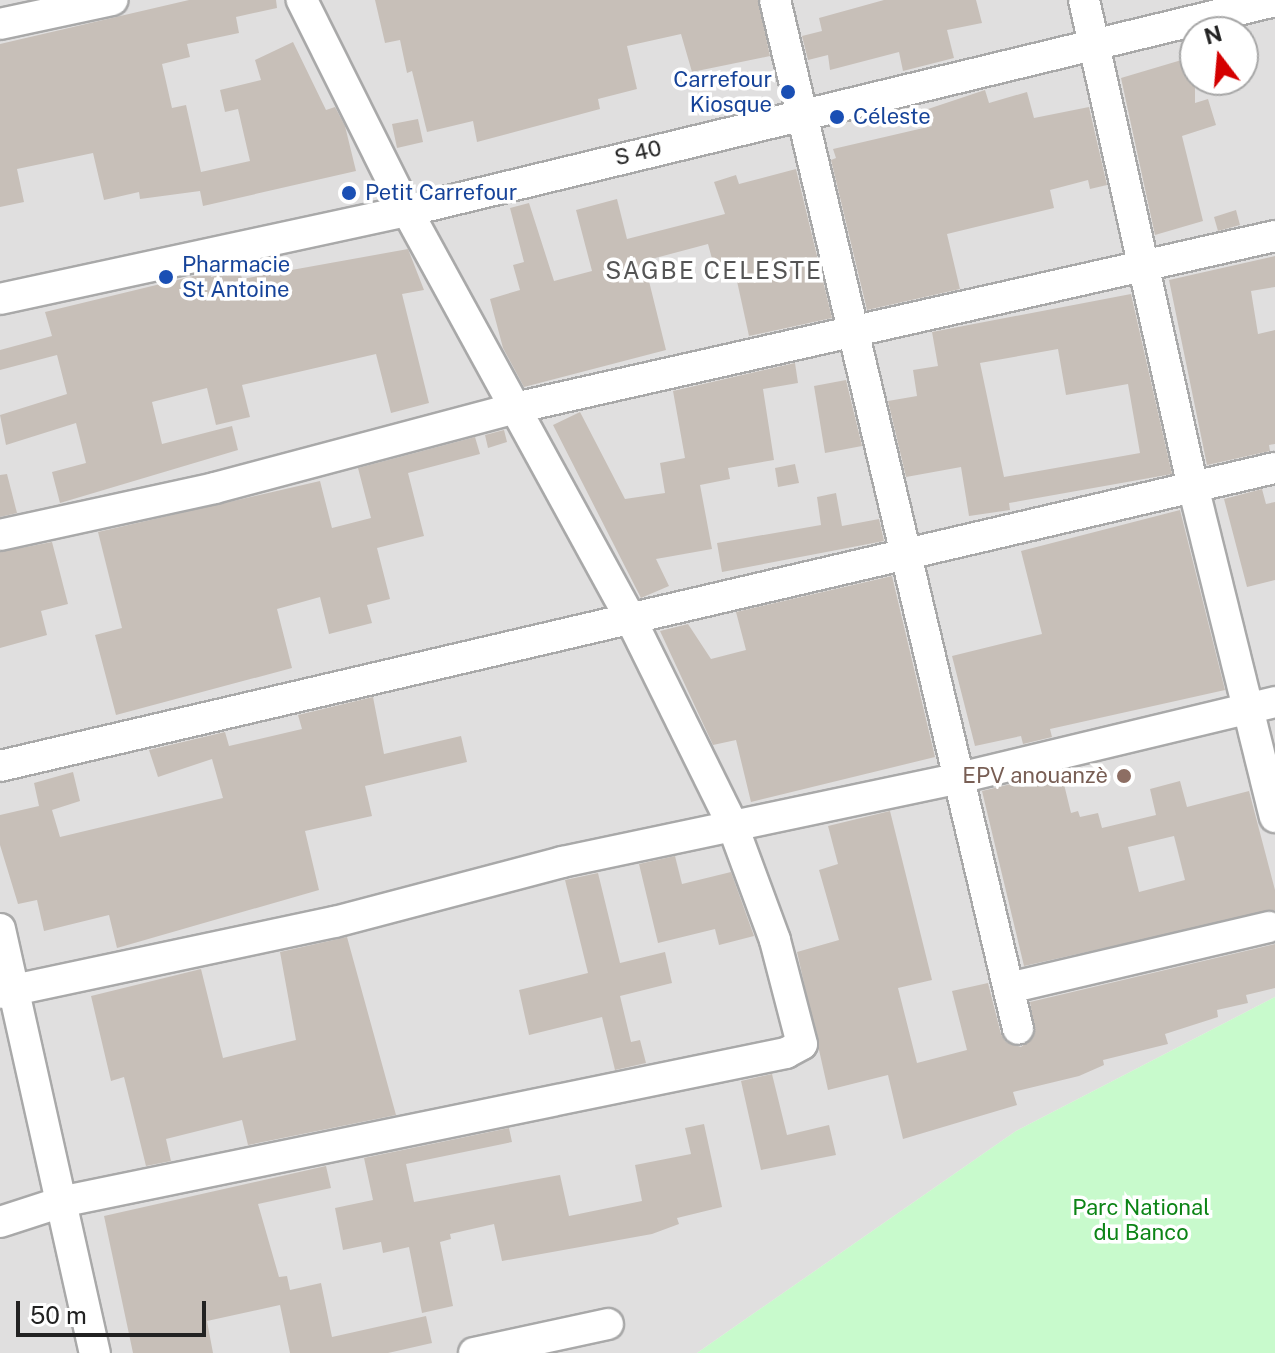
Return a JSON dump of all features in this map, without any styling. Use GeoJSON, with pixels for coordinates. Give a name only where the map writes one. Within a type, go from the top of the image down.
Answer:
{"type":"FeatureCollection","features":[{"type":"Feature","properties":{"kind":"street"},"geometry":{"type":"LineString","coordinates":[[0,24],[112,0]]}},
{"type":"Feature","properties":{"kind":"street"},"geometry":{"type":"LineString","coordinates":[[0,1222],[65,1201],[796,1050],[803,1036],[775,940],[732,824],[629,616],[407,211],[302,0]]}},
{"type":"Feature","properties":{"kind":"street"},"geometry":{"type":"LineString","coordinates":[[775,0],[909,552],[1018,1029]]}},
{"type":"Feature","properties":{"kind":"street"},"geometry":{"type":"LineString","coordinates":[[1084,0],[1193,486],[1275,817]]}},
{"type":"Feature","properties":{"kind":"street","name":"S 40"},"geometry":{"type":"LineString","coordinates":[[0,299],[407,211],[1094,42],[1275,1]]}},
{"type":"Feature","properties":{"kind":"street"},"geometry":{"type":"LineString","coordinates":[[0,535],[230,484],[515,408],[1275,236]]}},
{"type":"Feature","properties":{"kind":"street"},"geometry":{"type":"LineString","coordinates":[[0,766],[629,616],[1275,468]]}},
{"type":"Feature","properties":{"kind":"street"},"geometry":{"type":"LineString","coordinates":[[8,991],[335,922],[732,824],[959,778],[1275,702]]}},
{"type":"Feature","properties":{"kind":"street"},"geometry":{"type":"LineString","coordinates":[[1009,988],[1269,927]]}},
{"type":"Feature","properties":{"kind":"street"},"geometry":{"type":"LineString","coordinates":[[0,929],[8,991],[65,1201],[95,1353]]}},
{"type":"Feature","properties":{"kind":"street"},"geometry":{"type":"LineString","coordinates":[[474,1353],[608,1324]]}},
{"type":"Feature","properties":{"kind":"shaded area"},"geometry":{"type":"Polygon","coordinates":[[[0,0],[1275,0],[1275,997],[1016,1131],[697,1353],[0,1353],[0,0]]]}},
{"type":"Feature","properties":{"kind":"green space","name":"Parc National du Banco"},"geometry":{"type":"Polygon","coordinates":[[[1275,997],[1275,1353],[697,1353],[1016,1131],[1275,997]]]}},
{"type":"Feature","properties":{"kind":"building"},"geometry":{"type":"Polygon","coordinates":[[[189,0],[276,0],[277,8],[236,17],[239,33],[187,44],[190,57],[162,64],[172,108],[186,105],[201,172],[250,161],[238,109],[225,112],[220,90],[261,80],[255,60],[293,42],[326,110],[335,107],[345,126],[356,171],[203,206],[200,191],[140,199],[139,192],[104,200],[93,153],[17,169],[24,202],[0,207],[0,44],[189,0]]]}},
{"type":"Feature","properties":{"kind":"building"},"geometry":{"type":"Polygon","coordinates":[[[375,0],[758,0],[770,56],[692,72],[681,34],[627,46],[637,89],[598,99],[600,109],[477,142],[473,121],[427,132],[412,71],[407,73],[400,40],[385,43],[375,0]]]}},
{"type":"Feature","properties":{"kind":"building"},"geometry":{"type":"Polygon","coordinates":[[[884,0],[976,0],[982,23],[947,30],[954,58],[903,71],[899,52],[830,70],[828,55],[808,60],[802,36],[822,31],[819,18],[884,0]]]}},
{"type":"Feature","properties":{"kind":"building"},"geometry":{"type":"Polygon","coordinates":[[[1179,61],[1179,96],[1195,96],[1195,103],[1208,99],[1216,125],[1182,136],[1203,221],[1155,235],[1121,78],[1179,61]]]}},
{"type":"Feature","properties":{"kind":"building"},"geometry":{"type":"Polygon","coordinates":[[[985,90],[989,103],[1027,92],[1034,118],[1089,107],[1107,185],[1090,189],[1088,180],[1050,190],[1054,208],[947,234],[960,289],[867,310],[831,160],[836,158],[833,149],[932,126],[928,109],[985,90]]]}},
{"type":"Feature","properties":{"kind":"building"},"geometry":{"type":"Polygon","coordinates":[[[418,119],[423,142],[397,148],[392,124],[418,119]]]}},
{"type":"Feature","properties":{"kind":"building"},"geometry":{"type":"Polygon","coordinates":[[[796,169],[832,318],[749,336],[735,272],[717,277],[708,244],[644,261],[666,350],[524,387],[503,348],[490,299],[520,290],[513,265],[524,262],[510,208],[529,203],[554,281],[592,271],[576,210],[617,199],[627,239],[725,214],[714,182],[736,175],[739,184],[796,169]]]}},
{"type":"Feature","properties":{"kind":"building"},"geometry":{"type":"Polygon","coordinates":[[[1236,210],[1240,225],[1218,231],[1214,217],[1236,210]]]}},
{"type":"Feature","properties":{"kind":"building"},"geometry":{"type":"Polygon","coordinates":[[[408,249],[424,290],[402,294],[429,403],[391,413],[376,354],[242,385],[250,417],[216,425],[207,388],[152,402],[162,444],[232,426],[238,450],[60,503],[52,472],[86,463],[76,423],[6,445],[0,415],[67,394],[57,355],[0,370],[0,350],[52,336],[45,312],[210,272],[211,277],[240,270],[242,279],[408,249]]]}},
{"type":"Feature","properties":{"kind":"building"},"geometry":{"type":"Polygon","coordinates":[[[1275,256],[1275,287],[1251,291],[1258,334],[1275,330],[1275,444],[1269,445],[1270,451],[1207,465],[1169,280],[1275,256]]]}},
{"type":"Feature","properties":{"kind":"building"},"geometry":{"type":"Polygon","coordinates":[[[1131,294],[1172,474],[1009,503],[1010,510],[969,516],[961,467],[906,477],[888,401],[917,396],[913,370],[938,366],[932,332],[1131,294]],[[1058,349],[980,363],[1004,477],[1140,453],[1128,384],[1066,395],[1058,349]]]}},
{"type":"Feature","properties":{"kind":"building"},"geometry":{"type":"Polygon","coordinates":[[[795,363],[798,383],[763,389],[774,460],[728,468],[730,479],[700,485],[712,549],[656,559],[669,586],[641,598],[553,425],[580,412],[625,499],[665,493],[660,463],[685,458],[673,391],[795,363]]]}},
{"type":"Feature","properties":{"kind":"building"},"geometry":{"type":"Polygon","coordinates":[[[846,380],[862,446],[825,453],[814,386],[846,380]]]}},
{"type":"Feature","properties":{"kind":"building"},"geometry":{"type":"Polygon","coordinates":[[[504,430],[507,442],[488,448],[485,435],[504,430]]]}},
{"type":"Feature","properties":{"kind":"building"},"geometry":{"type":"Polygon","coordinates":[[[475,437],[480,454],[408,473],[424,536],[377,548],[390,599],[367,605],[372,623],[329,634],[320,597],[277,609],[292,668],[116,715],[95,635],[122,628],[98,532],[320,481],[332,528],[371,518],[358,468],[475,437]]]}},
{"type":"Feature","properties":{"kind":"building"},"geometry":{"type":"Polygon","coordinates":[[[795,464],[799,483],[778,487],[775,468],[795,464]]]}},
{"type":"Feature","properties":{"kind":"building"},"geometry":{"type":"Polygon","coordinates":[[[7,474],[17,513],[0,517],[0,475],[7,474]]]}},
{"type":"Feature","properties":{"kind":"building"},"geometry":{"type":"Polygon","coordinates":[[[1262,489],[1266,504],[1275,502],[1275,580],[1247,587],[1224,499],[1262,489]]]}},
{"type":"Feature","properties":{"kind":"building"},"geometry":{"type":"Polygon","coordinates":[[[836,493],[842,526],[879,519],[884,541],[722,572],[717,543],[821,525],[817,497],[836,493]]]}},
{"type":"Feature","properties":{"kind":"building"},"geometry":{"type":"Polygon","coordinates":[[[1180,510],[1225,690],[1050,729],[1052,737],[1023,744],[1021,736],[975,746],[952,656],[1042,634],[1021,551],[1180,510]]]}},
{"type":"Feature","properties":{"kind":"building"},"geometry":{"type":"Polygon","coordinates":[[[52,542],[68,604],[41,611],[47,635],[0,648],[0,552],[52,542]]]}},
{"type":"Feature","properties":{"kind":"building"},"geometry":{"type":"Polygon","coordinates":[[[892,576],[935,757],[751,802],[736,740],[713,745],[660,631],[688,624],[711,659],[746,650],[736,612],[892,576]]]}},
{"type":"Feature","properties":{"kind":"building"},"geometry":{"type":"Polygon","coordinates":[[[373,697],[384,754],[461,736],[467,762],[365,786],[372,816],[305,831],[319,890],[117,948],[109,915],[44,931],[37,900],[18,904],[0,845],[0,815],[39,806],[34,783],[73,772],[80,801],[52,810],[60,837],[223,798],[212,759],[158,777],[149,750],[225,732],[229,746],[302,729],[298,715],[373,697]]]}},
{"type":"Feature","properties":{"kind":"building"},"geometry":{"type":"Polygon","coordinates":[[[1061,772],[1071,813],[1078,811],[1080,817],[1098,813],[1102,828],[1156,815],[1150,789],[1180,781],[1187,807],[1249,791],[1275,890],[1275,910],[1024,966],[982,791],[1061,772]],[[1174,836],[1128,847],[1139,892],[1185,880],[1174,836]]]}},
{"type":"Feature","properties":{"kind":"building"},"geometry":{"type":"Polygon","coordinates":[[[890,811],[932,980],[898,988],[917,1063],[967,1050],[952,991],[988,983],[1001,1034],[1006,1042],[1021,1047],[1035,1033],[1030,1002],[1275,944],[1275,988],[1246,995],[1248,1003],[1217,1010],[1218,1017],[1165,1034],[1168,1044],[1103,1060],[1104,1065],[1079,1076],[1013,1092],[1017,1105],[903,1139],[888,1075],[828,1090],[797,952],[839,940],[819,870],[838,864],[828,826],[890,811]]]}},
{"type":"Feature","properties":{"kind":"building"},"geometry":{"type":"Polygon","coordinates":[[[675,856],[682,884],[731,872],[754,936],[719,945],[715,929],[658,943],[639,864],[675,856]]]}},
{"type":"Feature","properties":{"kind":"building"},"geometry":{"type":"Polygon","coordinates":[[[598,873],[620,963],[665,952],[672,983],[620,996],[631,1042],[640,1040],[646,1063],[615,1070],[602,1017],[529,1035],[519,990],[588,973],[565,880],[598,873]]]}},
{"type":"Feature","properties":{"kind":"building"},"geometry":{"type":"Polygon","coordinates":[[[347,937],[396,1115],[248,1145],[242,1120],[166,1139],[171,1161],[146,1166],[124,1077],[111,1081],[91,996],[201,969],[223,1058],[296,1040],[280,952],[347,937]]]}},
{"type":"Feature","properties":{"kind":"building"},"geometry":{"type":"Polygon","coordinates":[[[772,1074],[787,1135],[829,1125],[836,1155],[761,1170],[741,1081],[772,1074]]]}},
{"type":"Feature","properties":{"kind":"building"},"geometry":{"type":"Polygon","coordinates":[[[704,1124],[722,1207],[677,1218],[679,1224],[652,1234],[502,1261],[494,1224],[450,1234],[451,1239],[440,1242],[453,1306],[422,1313],[409,1247],[383,1253],[381,1242],[343,1250],[335,1208],[373,1200],[364,1158],[509,1128],[512,1142],[406,1164],[414,1202],[560,1175],[569,1216],[642,1201],[635,1165],[691,1154],[685,1128],[704,1124]]]}},
{"type":"Feature","properties":{"kind":"building"},"geometry":{"type":"Polygon","coordinates":[[[326,1166],[331,1188],[258,1204],[279,1277],[287,1276],[290,1290],[321,1283],[332,1337],[426,1316],[432,1343],[388,1353],[290,1353],[280,1305],[207,1321],[213,1353],[133,1353],[104,1216],[326,1166]]]}},
{"type":"Feature","properties":{"kind":"place","name":"Carrefour Kiosque"},"geometry":{"type":"Point","coordinates":[788,92]}},
{"type":"Feature","properties":{"kind":"place","name":"Céleste"},"geometry":{"type":"Point","coordinates":[837,117]}},
{"type":"Feature","properties":{"kind":"place","name":"Petit Carrefour"},"geometry":{"type":"Point","coordinates":[349,193]}},
{"type":"Feature","properties":{"kind":"place","name":"Pharmacie St Antoine"},"geometry":{"type":"Point","coordinates":[166,277]}},
{"type":"Feature","properties":{"kind":"place","name":"EPV anouanzè"},"geometry":{"type":"Point","coordinates":[1124,776]}},
{"type":"Feature","properties":{"kind":"district","name":"SAGBE CELESTE"},"geometry":{"type":"Point","coordinates":[714,271]}}]}
